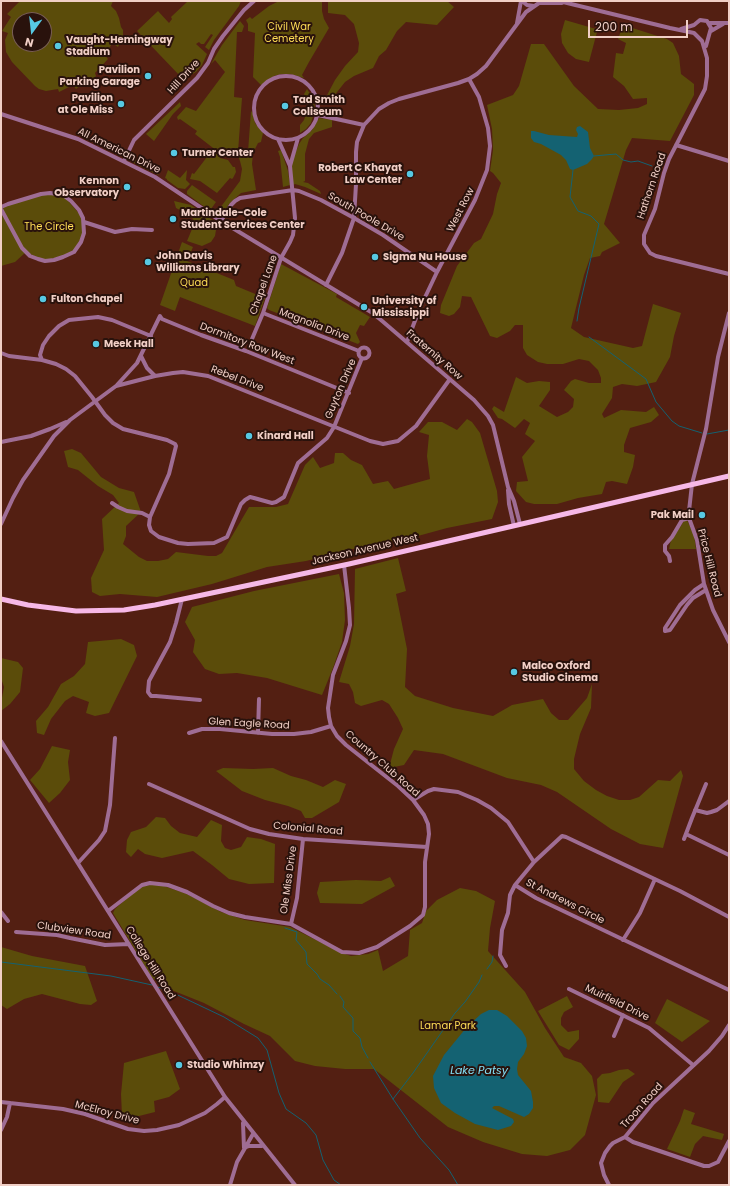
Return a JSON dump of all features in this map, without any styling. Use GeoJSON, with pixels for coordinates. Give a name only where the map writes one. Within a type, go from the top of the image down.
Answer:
{"type":"FeatureCollection","features":[{"type":"Feature","properties":{"kind":"main road","name":"Jackson Avenue West"},"geometry":{"type":"LineString","coordinates":[[1,599],[51,609],[97,611],[124,610],[155,605],[344,565],[729,476]]}},
{"type":"Feature","properties":{"kind":"street","name":"Hill Drive"},"geometry":{"type":"LineString","coordinates":[[124,161],[134,140],[197,78],[223,36],[244,10],[254,1]]}},
{"type":"Feature","properties":{"kind":"street"},"geometry":{"type":"LineString","coordinates":[[517,24],[521,1],[527,5],[534,6]]}},
{"type":"Feature","properties":{"kind":"street"},"geometry":{"type":"LineString","coordinates":[[559,1],[680,30],[694,32],[694,25]]}},
{"type":"Feature","properties":{"kind":"street"},"geometry":{"type":"LineString","coordinates":[[326,285],[342,253],[354,218],[357,142],[364,125],[379,109],[389,103],[469,79],[477,74],[486,66],[526,12],[540,2],[568,3]]}},
{"type":"Feature","properties":{"kind":"street"},"geometry":{"type":"LineString","coordinates":[[680,30],[694,25],[697,21],[702,20],[709,23],[729,23]]}},
{"type":"Feature","properties":{"kind":"street"},"geometry":{"type":"LineString","coordinates":[[709,23],[711,31],[723,24]]}},
{"type":"Feature","properties":{"kind":"street","name":"Hathorn Road"},"geometry":{"type":"LineString","coordinates":[[711,31],[708,36],[706,49],[707,76],[705,89],[669,158],[655,209],[644,236],[644,244],[650,253],[656,256],[729,274]]}},
{"type":"Feature","properties":{"kind":"street","name":"Hathorn Road"},"geometry":{"type":"LineString","coordinates":[[694,32],[700,37],[706,49]]}},
{"type":"Feature","properties":{"kind":"street"},"geometry":{"type":"LineString","coordinates":[[700,37],[708,36]]}},
{"type":"Feature","properties":{"kind":"street"},"geometry":{"type":"LineString","coordinates":[[287,76],[296,78],[304,82],[313,91],[316,97],[318,104],[318,115],[314,125],[298,138],[291,140],[278,139],[269,135],[260,126],[256,118],[254,110],[257,94],[272,80],[287,76]]}},
{"type":"Feature","properties":{"kind":"street","name":"West Row"},"geometry":{"type":"LineString","coordinates":[[407,342],[419,310],[437,272],[480,191],[487,170],[489,157],[489,136],[485,114],[479,97],[469,79]]}},
{"type":"Feature","properties":{"kind":"street","name":"All American Drive"},"geometry":{"type":"LineString","coordinates":[[1,114],[69,135],[124,161],[169,185],[220,221]]}},
{"type":"Feature","properties":{"kind":"street"},"geometry":{"type":"LineString","coordinates":[[318,115],[364,125]]}},
{"type":"Feature","properties":{"kind":"street","name":"Chapel Lane"},"geometry":{"type":"LineString","coordinates":[[290,166],[298,138]]}},
{"type":"Feature","properties":{"kind":"street","name":"Chapel Lane"},"geometry":{"type":"LineString","coordinates":[[252,338],[263,313],[281,258],[293,235],[295,218],[290,166],[278,139]]}},
{"type":"Feature","properties":{"kind":"street"},"geometry":{"type":"LineString","coordinates":[[676,146],[729,161]]}},
{"type":"Feature","properties":{"kind":"street","name":"South Poole Drive"},"geometry":{"type":"LineString","coordinates":[[220,221],[235,201],[240,198],[293,190],[321,200],[354,218],[383,235],[437,272]]}},
{"type":"Feature","properties":{"kind":"street"},"geometry":{"type":"LineString","coordinates":[[50,193],[63,195],[72,201],[79,210],[84,222],[84,233],[82,240],[74,252],[54,260],[45,261],[30,256],[22,248],[1,208],[8,204],[41,194],[50,193]]}},
{"type":"Feature","properties":{"kind":"street","name":"Fraternity Row"},"geometry":{"type":"LineString","coordinates":[[220,221],[371,312],[474,400],[488,416],[496,435],[508,487],[509,504],[514,526]]}},
{"type":"Feature","properties":{"kind":"street"},"geometry":{"type":"LineString","coordinates":[[84,222],[115,232],[132,229],[152,230]]}},
{"type":"Feature","properties":{"kind":"street","name":"Magnolia Drive"},"geometry":{"type":"LineString","coordinates":[[263,313],[359,351]]}},
{"type":"Feature","properties":{"kind":"street","name":"Dormitory Row West"},"geometry":{"type":"LineString","coordinates":[[116,386],[130,372],[141,356],[160,316],[162,319],[246,351],[348,393]]}},
{"type":"Feature","properties":{"kind":"street"},"geometry":{"type":"LineString","coordinates":[[692,484],[706,429],[718,357],[729,316]]}},
{"type":"Feature","properties":{"kind":"street"},"geometry":{"type":"LineString","coordinates":[[42,360],[40,355],[43,345],[49,336],[59,326],[67,321],[98,318],[112,320],[151,336]]}},
{"type":"Feature","properties":{"kind":"street","name":"Guyton Drive"},"geometry":{"type":"LineString","coordinates":[[364,347],[368,348],[370,354],[368,357],[362,358],[359,351],[364,347]]}},
{"type":"Feature","properties":{"kind":"street"},"geometry":{"type":"LineString","coordinates":[[1,353],[9,356],[42,360],[66,369],[75,376],[113,423],[123,429],[167,440],[175,444],[176,446],[169,474],[150,517],[118,507],[112,502]]}},
{"type":"Feature","properties":{"kind":"street"},"geometry":{"type":"LineString","coordinates":[[141,356],[147,368],[155,376]]}},
{"type":"Feature","properties":{"kind":"street","name":"Guyton Drive"},"geometry":{"type":"LineString","coordinates":[[150,517],[149,525],[151,531],[168,541],[188,544],[214,543],[224,539],[229,533],[241,504],[245,500],[254,498],[272,503],[284,497],[298,463],[302,458],[320,445],[334,427],[362,358]]}},
{"type":"Feature","properties":{"kind":"street","name":"Rebel Drive"},"geometry":{"type":"LineString","coordinates":[[1,524],[23,480],[56,434],[70,420],[116,386],[155,376],[183,372],[208,376],[376,443],[390,443],[398,441],[416,426],[450,379]]}},
{"type":"Feature","properties":{"kind":"street"},"geometry":{"type":"LineString","coordinates":[[1,442],[31,436],[50,430],[70,420]]}},
{"type":"Feature","properties":{"kind":"street"},"geometry":{"type":"LineString","coordinates":[[50,430],[56,434]]}},
{"type":"Feature","properties":{"kind":"street","name":"Price Hill Road"},"geometry":{"type":"LineString","coordinates":[[692,484],[689,518],[697,540],[704,584],[713,610],[729,642]]}},
{"type":"Feature","properties":{"kind":"street","name":"Fraternity Row"},"geometry":{"type":"LineString","coordinates":[[508,487],[514,501],[520,524]]}},
{"type":"Feature","properties":{"kind":"street"},"geometry":{"type":"LineString","coordinates":[[670,561],[669,556],[665,551],[665,545],[672,537],[682,520],[689,518]]}},
{"type":"Feature","properties":{"kind":"street","name":"Country Club Road"},"geometry":{"type":"LineString","coordinates":[[108,911],[139,886],[154,883],[168,885],[187,892],[229,913],[291,924],[342,952],[359,953],[377,947],[410,926],[423,915],[425,907],[425,862],[429,834],[428,824],[424,815],[413,800],[398,786],[346,745],[337,736],[331,726],[328,708],[333,675],[346,641],[350,625],[344,565]]}},
{"type":"Feature","properties":{"kind":"street"},"geometry":{"type":"LineString","coordinates":[[704,584],[695,590],[680,605],[665,628],[665,631],[670,630],[690,601],[706,590]]}},
{"type":"Feature","properties":{"kind":"street"},"geometry":{"type":"LineString","coordinates":[[182,599],[170,642],[149,681],[148,691],[151,696],[200,700]]}},
{"type":"Feature","properties":{"kind":"street"},"geometry":{"type":"LineString","coordinates":[[258,733],[259,699]]}},
{"type":"Feature","properties":{"kind":"street","name":"Glen Eagle Road"},"geometry":{"type":"LineString","coordinates":[[189,733],[202,729],[220,729],[272,734],[294,734],[312,732],[331,726]]}},
{"type":"Feature","properties":{"kind":"street"},"geometry":{"type":"LineString","coordinates":[[78,863],[99,840],[105,831],[110,805],[115,738]]}},
{"type":"Feature","properties":{"kind":"street","name":"College Hill Road"},"geometry":{"type":"LineString","coordinates":[[1,741],[224,1098],[295,1185]]}},
{"type":"Feature","properties":{"kind":"street","name":"Colonial Road"},"geometry":{"type":"LineString","coordinates":[[149,784],[250,829],[270,834],[303,839],[427,847]]}},
{"type":"Feature","properties":{"kind":"street"},"geometry":{"type":"LineString","coordinates":[[684,839],[706,784]]}},
{"type":"Feature","properties":{"kind":"street"},"geometry":{"type":"LineString","coordinates":[[413,800],[434,788],[458,792],[477,800],[491,808],[508,822],[534,862]]}},
{"type":"Feature","properties":{"kind":"street"},"geometry":{"type":"LineString","coordinates":[[695,810],[707,813],[711,812],[717,810],[729,801]]}},
{"type":"Feature","properties":{"kind":"street"},"geometry":{"type":"LineString","coordinates":[[686,834],[729,855]]}},
{"type":"Feature","properties":{"kind":"street","name":"St Andrews Circle"},"geometry":{"type":"LineString","coordinates":[[729,917],[655,879],[562,836],[534,862],[515,885],[536,898],[729,990]]}},
{"type":"Feature","properties":{"kind":"street","name":"Ole Miss Drive"},"geometry":{"type":"LineString","coordinates":[[291,924],[297,898],[303,839]]}},
{"type":"Feature","properties":{"kind":"street"},"geometry":{"type":"LineString","coordinates":[[623,940],[640,913],[655,879]]}},
{"type":"Feature","properties":{"kind":"street"},"geometry":{"type":"LineString","coordinates":[[506,966],[500,955],[502,930],[508,914],[510,895],[515,885]]}},
{"type":"Feature","properties":{"kind":"street"},"geometry":{"type":"LineString","coordinates":[[1,912],[8,921]]}},
{"type":"Feature","properties":{"kind":"street","name":"Clubview Road"},"geometry":{"type":"LineString","coordinates":[[16,932],[57,934],[104,945],[129,944]]}},
{"type":"Feature","properties":{"kind":"street","name":"Muirfield Drive"},"geometry":{"type":"LineString","coordinates":[[569,989],[649,1028],[693,1065]]}},
{"type":"Feature","properties":{"kind":"street"},"geometry":{"type":"LineString","coordinates":[[614,1036],[622,1014]]}},
{"type":"Feature","properties":{"kind":"street","name":"Troon Road"},"geometry":{"type":"LineString","coordinates":[[609,1185],[602,1167],[602,1158],[613,1143],[625,1137],[653,1103],[710,1051],[729,1025]]}},
{"type":"Feature","properties":{"kind":"street","name":"McElroy Drive"},"geometry":{"type":"LineString","coordinates":[[1,1102],[63,1109],[85,1114],[128,1129],[157,1130],[179,1125],[205,1113],[224,1098]]}},
{"type":"Feature","properties":{"kind":"street"},"geometry":{"type":"LineString","coordinates":[[1,1130],[8,1117],[10,1103]]}},
{"type":"Feature","properties":{"kind":"street"},"geometry":{"type":"LineString","coordinates":[[243,1122],[244,1148]]}},
{"type":"Feature","properties":{"kind":"street"},"geometry":{"type":"LineString","coordinates":[[230,1185],[237,1162],[253,1134]]}},
{"type":"Feature","properties":{"kind":"street"},"geometry":{"type":"LineString","coordinates":[[625,1137],[634,1142],[700,1165],[709,1166],[718,1162],[729,1141]]}},
{"type":"Feature","properties":{"kind":"street"},"geometry":{"type":"LineString","coordinates":[[244,1148],[254,1145],[263,1146]]}},
{"type":"Feature","properties":{"kind":"green space","name":"Vaught-Hemingway Stadium"},"geometry":{"type":"Polygon","coordinates":[[[20,1],[113,1],[111,6],[116,11],[119,18],[123,30],[123,36],[118,47],[113,42],[105,55],[108,59],[95,73],[96,76],[93,79],[91,77],[76,89],[73,85],[59,92],[58,89],[46,91],[35,86],[12,62],[6,52],[5,40],[8,33],[2,31],[11,17],[7,14],[20,1]]]}},
{"type":"Feature","properties":{"kind":"green space"},"geometry":{"type":"Polygon","coordinates":[[[188,1],[241,1],[239,6],[214,40],[209,50],[205,47],[213,35],[211,34],[204,44],[199,42],[196,44],[207,54],[202,65],[196,72],[186,78],[180,76],[137,31],[158,11],[169,23],[172,19],[171,17],[188,1]]]}},
{"type":"Feature","properties":{"kind":"green space","name":"Civil War Cemetery"},"geometry":{"type":"Polygon","coordinates":[[[279,1],[322,1],[324,19],[329,28],[302,75],[304,78],[290,74],[281,74],[274,76],[261,85],[253,77],[255,33],[248,31],[248,24],[246,20],[250,17],[252,19],[269,6],[279,1]]]}},
{"type":"Feature","properties":{"kind":"green space"},"geometry":{"type":"Polygon","coordinates":[[[328,1],[447,1],[454,7],[437,25],[406,22],[397,31],[386,50],[379,56],[373,68],[354,76],[345,82],[330,101],[325,99],[335,80],[358,52],[359,43],[354,24],[345,15],[328,13],[328,1]]]}},
{"type":"Feature","properties":{"kind":"green space"},"geometry":{"type":"Polygon","coordinates":[[[565,20],[596,29],[597,32],[589,62],[576,59],[568,53],[562,43],[561,34],[565,20]]]}},
{"type":"Feature","properties":{"kind":"green space"},"geometry":{"type":"Polygon","coordinates":[[[240,21],[244,26],[242,32],[237,32],[234,97],[242,98],[238,152],[248,152],[251,111],[253,113],[255,123],[263,133],[261,142],[258,143],[254,151],[249,152],[253,153],[252,164],[256,190],[241,193],[229,204],[222,215],[219,216],[214,211],[217,212],[240,181],[242,169],[240,161],[237,154],[230,150],[220,148],[220,151],[217,151],[195,134],[197,131],[180,119],[178,120],[177,117],[186,107],[196,111],[225,72],[215,60],[211,64],[222,45],[240,21]]]}},
{"type":"Feature","properties":{"kind":"green space"},"geometry":{"type":"Polygon","coordinates":[[[623,25],[667,39],[673,43],[679,56],[681,74],[694,84],[694,95],[670,141],[632,138],[626,150],[604,224],[620,243],[602,252],[600,256],[590,258],[584,275],[571,328],[584,337],[633,348],[642,346],[653,304],[681,313],[674,336],[670,357],[656,382],[637,386],[622,384],[613,387],[612,398],[602,414],[604,418],[621,410],[646,412],[654,407],[659,415],[651,422],[630,428],[624,445],[624,452],[635,455],[633,467],[627,484],[612,481],[606,482],[602,494],[578,498],[557,504],[534,504],[526,502],[516,491],[517,482],[528,481],[522,457],[535,441],[525,434],[530,423],[524,419],[515,428],[498,418],[492,409],[494,406],[504,412],[516,377],[527,383],[539,381],[550,382],[550,390],[539,406],[557,417],[568,412],[573,407],[574,399],[564,390],[571,381],[575,379],[589,383],[601,383],[598,370],[589,361],[579,359],[563,364],[547,364],[538,362],[527,355],[523,348],[523,325],[515,325],[510,331],[497,338],[490,336],[471,297],[462,296],[460,307],[454,314],[449,316],[440,313],[441,305],[457,266],[474,243],[481,239],[493,214],[501,183],[490,171],[493,150],[492,129],[487,105],[513,95],[519,86],[531,44],[544,44],[574,86],[598,109],[619,110],[638,108],[647,104],[647,98],[633,99],[624,86],[613,77],[616,53],[623,54],[626,43],[618,39],[623,25]]]}},
{"type":"Feature","properties":{"kind":"green space"},"geometry":{"type":"Polygon","coordinates":[[[307,89],[314,100],[315,109],[311,123],[300,133],[300,125],[304,120],[308,108],[304,94],[307,89]]]}},
{"type":"Feature","properties":{"kind":"green space"},"geometry":{"type":"Polygon","coordinates":[[[180,102],[181,106],[173,114],[154,141],[146,134],[180,102]]]}},
{"type":"Feature","properties":{"kind":"green space"},"geometry":{"type":"Polygon","coordinates":[[[319,118],[332,120],[332,127],[314,133],[309,139],[305,154],[305,181],[303,182],[308,183],[320,191],[321,194],[305,187],[295,184],[293,185],[290,166],[299,144],[312,130],[319,118]]]}},
{"type":"Feature","properties":{"kind":"green space"},"geometry":{"type":"Polygon","coordinates":[[[210,150],[220,155],[220,158],[228,160],[233,167],[235,167],[236,172],[233,178],[230,178],[217,193],[200,181],[190,179],[192,173],[194,174],[210,153],[208,152],[210,150]]]}},
{"type":"Feature","properties":{"kind":"green space"},"geometry":{"type":"Polygon","coordinates":[[[281,150],[288,171],[290,185],[283,187],[278,151],[281,150]]]}},
{"type":"Feature","properties":{"kind":"green space"},"geometry":{"type":"Polygon","coordinates":[[[131,157],[142,163],[145,160],[161,171],[158,175],[134,163],[131,160],[131,157]]]}},
{"type":"Feature","properties":{"kind":"green space"},"geometry":{"type":"Polygon","coordinates":[[[168,170],[180,178],[187,170],[186,180],[190,184],[185,189],[178,188],[165,178],[168,170]]]}},
{"type":"Feature","properties":{"kind":"green space"},"geometry":{"type":"Polygon","coordinates":[[[192,185],[216,202],[211,209],[206,208],[187,194],[187,191],[192,185]]]}},
{"type":"Feature","properties":{"kind":"green space","name":"The Circle"},"geometry":{"type":"Polygon","coordinates":[[[41,194],[63,195],[83,218],[84,233],[74,252],[45,261],[26,252],[15,262],[1,266],[1,207],[41,194]]]}},
{"type":"Feature","properties":{"kind":"green space"},"geometry":{"type":"Polygon","coordinates":[[[174,201],[191,205],[214,221],[216,230],[215,236],[211,242],[202,246],[187,241],[195,222],[190,215],[176,208],[174,201]]]}},
{"type":"Feature","properties":{"kind":"green space","name":"Quad"},"geometry":{"type":"Polygon","coordinates":[[[182,242],[193,247],[187,261],[234,280],[236,286],[265,298],[255,326],[180,297],[175,311],[160,305],[182,242]]]}},
{"type":"Feature","properties":{"kind":"green space"},"geometry":{"type":"Polygon","coordinates":[[[281,264],[337,294],[336,297],[370,317],[364,326],[360,325],[356,333],[360,342],[358,344],[267,308],[281,264]]]}},
{"type":"Feature","properties":{"kind":"green space"},"geometry":{"type":"Polygon","coordinates":[[[467,419],[472,422],[480,433],[497,491],[498,502],[492,519],[447,528],[407,539],[353,549],[306,561],[267,567],[212,584],[157,597],[120,594],[100,596],[92,592],[91,578],[104,550],[102,519],[119,503],[113,495],[98,486],[78,470],[68,467],[64,451],[72,449],[81,453],[101,477],[119,488],[134,492],[141,512],[126,526],[126,536],[123,544],[139,557],[147,561],[158,561],[168,559],[176,552],[208,556],[216,556],[222,553],[249,507],[276,507],[288,504],[305,465],[313,457],[320,468],[334,463],[335,453],[343,453],[351,460],[362,465],[373,484],[388,481],[394,489],[430,479],[427,456],[429,435],[419,432],[428,422],[442,422],[457,430],[467,419]]]}},
{"type":"Feature","properties":{"kind":"green space"},"geometry":{"type":"Polygon","coordinates":[[[684,520],[687,520],[694,535],[696,549],[669,549],[671,540],[684,520]]]}},
{"type":"Feature","properties":{"kind":"green space"},"geometry":{"type":"Polygon","coordinates":[[[398,558],[406,591],[396,594],[407,649],[405,687],[415,696],[453,708],[493,716],[512,705],[543,699],[551,713],[559,720],[568,720],[587,698],[592,684],[591,708],[580,734],[574,759],[574,769],[584,781],[596,790],[619,800],[630,800],[639,797],[658,780],[670,781],[681,770],[683,776],[663,848],[640,844],[611,829],[557,792],[541,785],[507,778],[443,754],[414,750],[404,765],[389,768],[394,749],[403,729],[398,718],[389,704],[382,700],[361,706],[355,703],[353,692],[349,684],[339,682],[350,646],[354,624],[355,569],[398,558]]]}},
{"type":"Feature","properties":{"kind":"green space"},"geometry":{"type":"Polygon","coordinates":[[[339,574],[344,593],[345,620],[342,642],[322,695],[267,678],[237,673],[219,674],[205,669],[193,652],[195,640],[185,622],[192,607],[254,591],[339,574]]]}},
{"type":"Feature","properties":{"kind":"green space"},"geometry":{"type":"Polygon","coordinates":[[[121,639],[134,645],[137,656],[109,713],[95,716],[86,713],[89,702],[73,696],[65,701],[51,719],[44,735],[37,733],[36,721],[48,707],[61,684],[74,676],[85,664],[88,642],[121,639]]]}},
{"type":"Feature","properties":{"kind":"green space"},"geometry":{"type":"Polygon","coordinates":[[[1,658],[18,662],[23,668],[20,692],[10,704],[1,711],[4,687],[1,678],[1,658]]]}},
{"type":"Feature","properties":{"kind":"green space"},"geometry":{"type":"Polygon","coordinates":[[[52,746],[70,750],[68,762],[70,780],[60,793],[49,803],[30,780],[40,769],[52,746]]]}},
{"type":"Feature","properties":{"kind":"green space"},"geometry":{"type":"Polygon","coordinates":[[[223,768],[273,768],[323,787],[335,780],[346,784],[339,802],[312,818],[305,818],[301,811],[242,791],[216,771],[223,768]]]}},
{"type":"Feature","properties":{"kind":"green space"},"geometry":{"type":"Polygon","coordinates":[[[156,817],[165,818],[171,826],[180,833],[197,837],[211,820],[222,825],[221,841],[225,848],[231,850],[241,847],[247,837],[261,839],[275,844],[274,883],[249,884],[229,879],[193,851],[162,858],[145,854],[138,849],[131,857],[126,852],[127,840],[131,832],[146,827],[156,817]]]}},
{"type":"Feature","properties":{"kind":"green space"},"geometry":{"type":"Polygon","coordinates":[[[390,877],[395,886],[362,904],[320,903],[317,893],[320,882],[356,880],[381,881],[390,877]]]}},
{"type":"Feature","properties":{"kind":"green space","name":"Lamar Park"},"geometry":{"type":"Polygon","coordinates":[[[161,885],[187,894],[221,912],[245,920],[290,927],[351,956],[368,954],[378,950],[383,971],[408,956],[410,930],[422,923],[426,911],[437,900],[460,888],[476,891],[495,901],[490,928],[488,951],[525,992],[545,1028],[564,1057],[581,1063],[592,1076],[596,1095],[585,1135],[570,1150],[547,1156],[522,1154],[483,1142],[448,1127],[374,1069],[345,1069],[315,1066],[295,1061],[270,1036],[204,1003],[174,991],[152,978],[113,913],[115,909],[136,890],[143,886],[161,885]]]}},
{"type":"Feature","properties":{"kind":"green space"},"geometry":{"type":"Polygon","coordinates":[[[1,947],[32,956],[85,966],[97,1001],[91,1005],[80,1004],[42,994],[24,999],[7,1009],[1,1005],[1,947]]]}},
{"type":"Feature","properties":{"kind":"green space"},"geometry":{"type":"Polygon","coordinates":[[[567,996],[573,1007],[564,1012],[561,1018],[561,1025],[568,1032],[579,1030],[579,1039],[569,1050],[559,1045],[538,1011],[567,996]]]}},
{"type":"Feature","properties":{"kind":"green space"},"geometry":{"type":"Polygon","coordinates":[[[667,999],[710,1021],[682,1042],[655,1023],[667,999]]]}},
{"type":"Feature","properties":{"kind":"green space"},"geometry":{"type":"Polygon","coordinates":[[[166,1051],[180,1089],[169,1097],[154,1101],[155,1112],[139,1116],[122,1116],[121,1094],[124,1063],[166,1051]]]}},
{"type":"Feature","properties":{"kind":"green space"},"geometry":{"type":"Polygon","coordinates":[[[628,1069],[635,1074],[623,1082],[609,1103],[598,1102],[597,1079],[602,1074],[628,1069]]]}},
{"type":"Feature","properties":{"kind":"green space"},"geometry":{"type":"Polygon","coordinates":[[[684,1109],[695,1113],[691,1124],[724,1134],[722,1140],[703,1136],[695,1144],[690,1157],[667,1149],[684,1109]]]}},
{"type":"Feature","properties":{"kind":"water"},"geometry":{"type":"Polygon","coordinates":[[[580,126],[588,132],[590,148],[594,156],[587,164],[573,170],[570,169],[566,160],[561,155],[541,144],[534,142],[531,138],[531,131],[549,135],[577,137],[578,134],[576,130],[577,127],[580,126]]]}},
{"type":"Feature","properties":{"kind":"water","name":"Lake Patsy"},"geometry":{"type":"Polygon","coordinates":[[[489,1010],[497,1010],[507,1016],[522,1031],[526,1038],[527,1046],[524,1054],[518,1062],[517,1069],[518,1075],[531,1091],[533,1102],[533,1108],[529,1114],[524,1117],[499,1106],[494,1106],[492,1108],[513,1119],[514,1122],[511,1126],[498,1130],[475,1124],[441,1103],[434,1088],[433,1076],[444,1055],[466,1028],[481,1014],[489,1010]]]}},
{"type":"Feature","properties":{"kind":"waterway"},"geometry":{"type":"LineString","coordinates":[[594,156],[616,154],[623,160],[631,162],[638,161],[652,166]]}},
{"type":"Feature","properties":{"kind":"waterway"},"geometry":{"type":"LineString","coordinates":[[573,170],[570,197],[578,211],[591,216],[599,224],[577,321]]}},
{"type":"Feature","properties":{"kind":"waterway"},"geometry":{"type":"LineString","coordinates":[[589,337],[646,379],[656,402],[672,421],[679,426],[702,433]]}},
{"type":"Feature","properties":{"kind":"waterway"},"geometry":{"type":"LineString","coordinates":[[707,434],[729,430]]}},
{"type":"Feature","properties":{"kind":"waterway"},"geometry":{"type":"LineString","coordinates":[[285,928],[297,932],[296,940],[306,952],[307,964],[320,979],[329,985],[337,994]]}},
{"type":"Feature","properties":{"kind":"waterway"},"geometry":{"type":"LineString","coordinates":[[487,969],[492,962],[493,956]]}},
{"type":"Feature","properties":{"kind":"waterway"},"geometry":{"type":"LineString","coordinates":[[1,962],[111,976],[152,985]]}},
{"type":"Feature","properties":{"kind":"waterway"},"geometry":{"type":"LineString","coordinates":[[393,1099],[455,1013],[465,1002],[482,975]]}},
{"type":"Feature","properties":{"kind":"waterway"},"geometry":{"type":"LineString","coordinates":[[157,987],[165,989],[224,1017],[258,1038],[267,1050],[279,1093],[286,1109],[306,1123],[316,1135],[323,1160],[334,1180],[341,1185]]}},
{"type":"Feature","properties":{"kind":"waterway"},"geometry":{"type":"LineString","coordinates":[[340,996],[344,1002],[343,1007],[353,1018],[353,1031],[360,1038],[362,1047],[368,1058]]}},
{"type":"Feature","properties":{"kind":"waterway"},"geometry":{"type":"LineString","coordinates":[[370,1062],[420,1138],[449,1170],[458,1185]]}},
{"type":"Feature","properties":{"kind":"place","name":"Vaught-Hemingway Stadium"},"geometry":{"type":"Point","coordinates":[58,46]}},
{"type":"Feature","properties":{"kind":"place","name":"Pavilion Parking Garage"},"geometry":{"type":"Point","coordinates":[148,76]}},
{"type":"Feature","properties":{"kind":"place","name":"Pavilion at Ole Miss"},"geometry":{"type":"Point","coordinates":[121,104]}},
{"type":"Feature","properties":{"kind":"place","name":"Tad Smith Coliseum"},"geometry":{"type":"Point","coordinates":[285,106]}},
{"type":"Feature","properties":{"kind":"place","name":"Turner Center"},"geometry":{"type":"Point","coordinates":[174,153]}},
{"type":"Feature","properties":{"kind":"place","name":"Robert C Khayat Law Center"},"geometry":{"type":"Point","coordinates":[410,174]}},
{"type":"Feature","properties":{"kind":"place","name":"Kennon Observatory"},"geometry":{"type":"Point","coordinates":[127,187]}},
{"type":"Feature","properties":{"kind":"place","name":"Martindale-Cole Student Services Center"},"geometry":{"type":"Point","coordinates":[173,219]}},
{"type":"Feature","properties":{"kind":"place","name":"Sigma Nu House"},"geometry":{"type":"Point","coordinates":[375,257]}},
{"type":"Feature","properties":{"kind":"place","name":"John Davis Williams Library"},"geometry":{"type":"Point","coordinates":[148,262]}},
{"type":"Feature","properties":{"kind":"place","name":"Fulton Chapel"},"geometry":{"type":"Point","coordinates":[43,299]}},
{"type":"Feature","properties":{"kind":"place","name":"University of Mississippi"},"geometry":{"type":"Point","coordinates":[364,307]}},
{"type":"Feature","properties":{"kind":"place","name":"Meek Hall"},"geometry":{"type":"Point","coordinates":[96,344]}},
{"type":"Feature","properties":{"kind":"place","name":"Kinard Hall"},"geometry":{"type":"Point","coordinates":[249,436]}},
{"type":"Feature","properties":{"kind":"place","name":"Pak Mail"},"geometry":{"type":"Point","coordinates":[702,515]}},
{"type":"Feature","properties":{"kind":"place","name":"Malco Oxford Studio Cinema"},"geometry":{"type":"Point","coordinates":[514,672]}},
{"type":"Feature","properties":{"kind":"place","name":"Studio Whimzy"},"geometry":{"type":"Point","coordinates":[179,1065]}}]}
